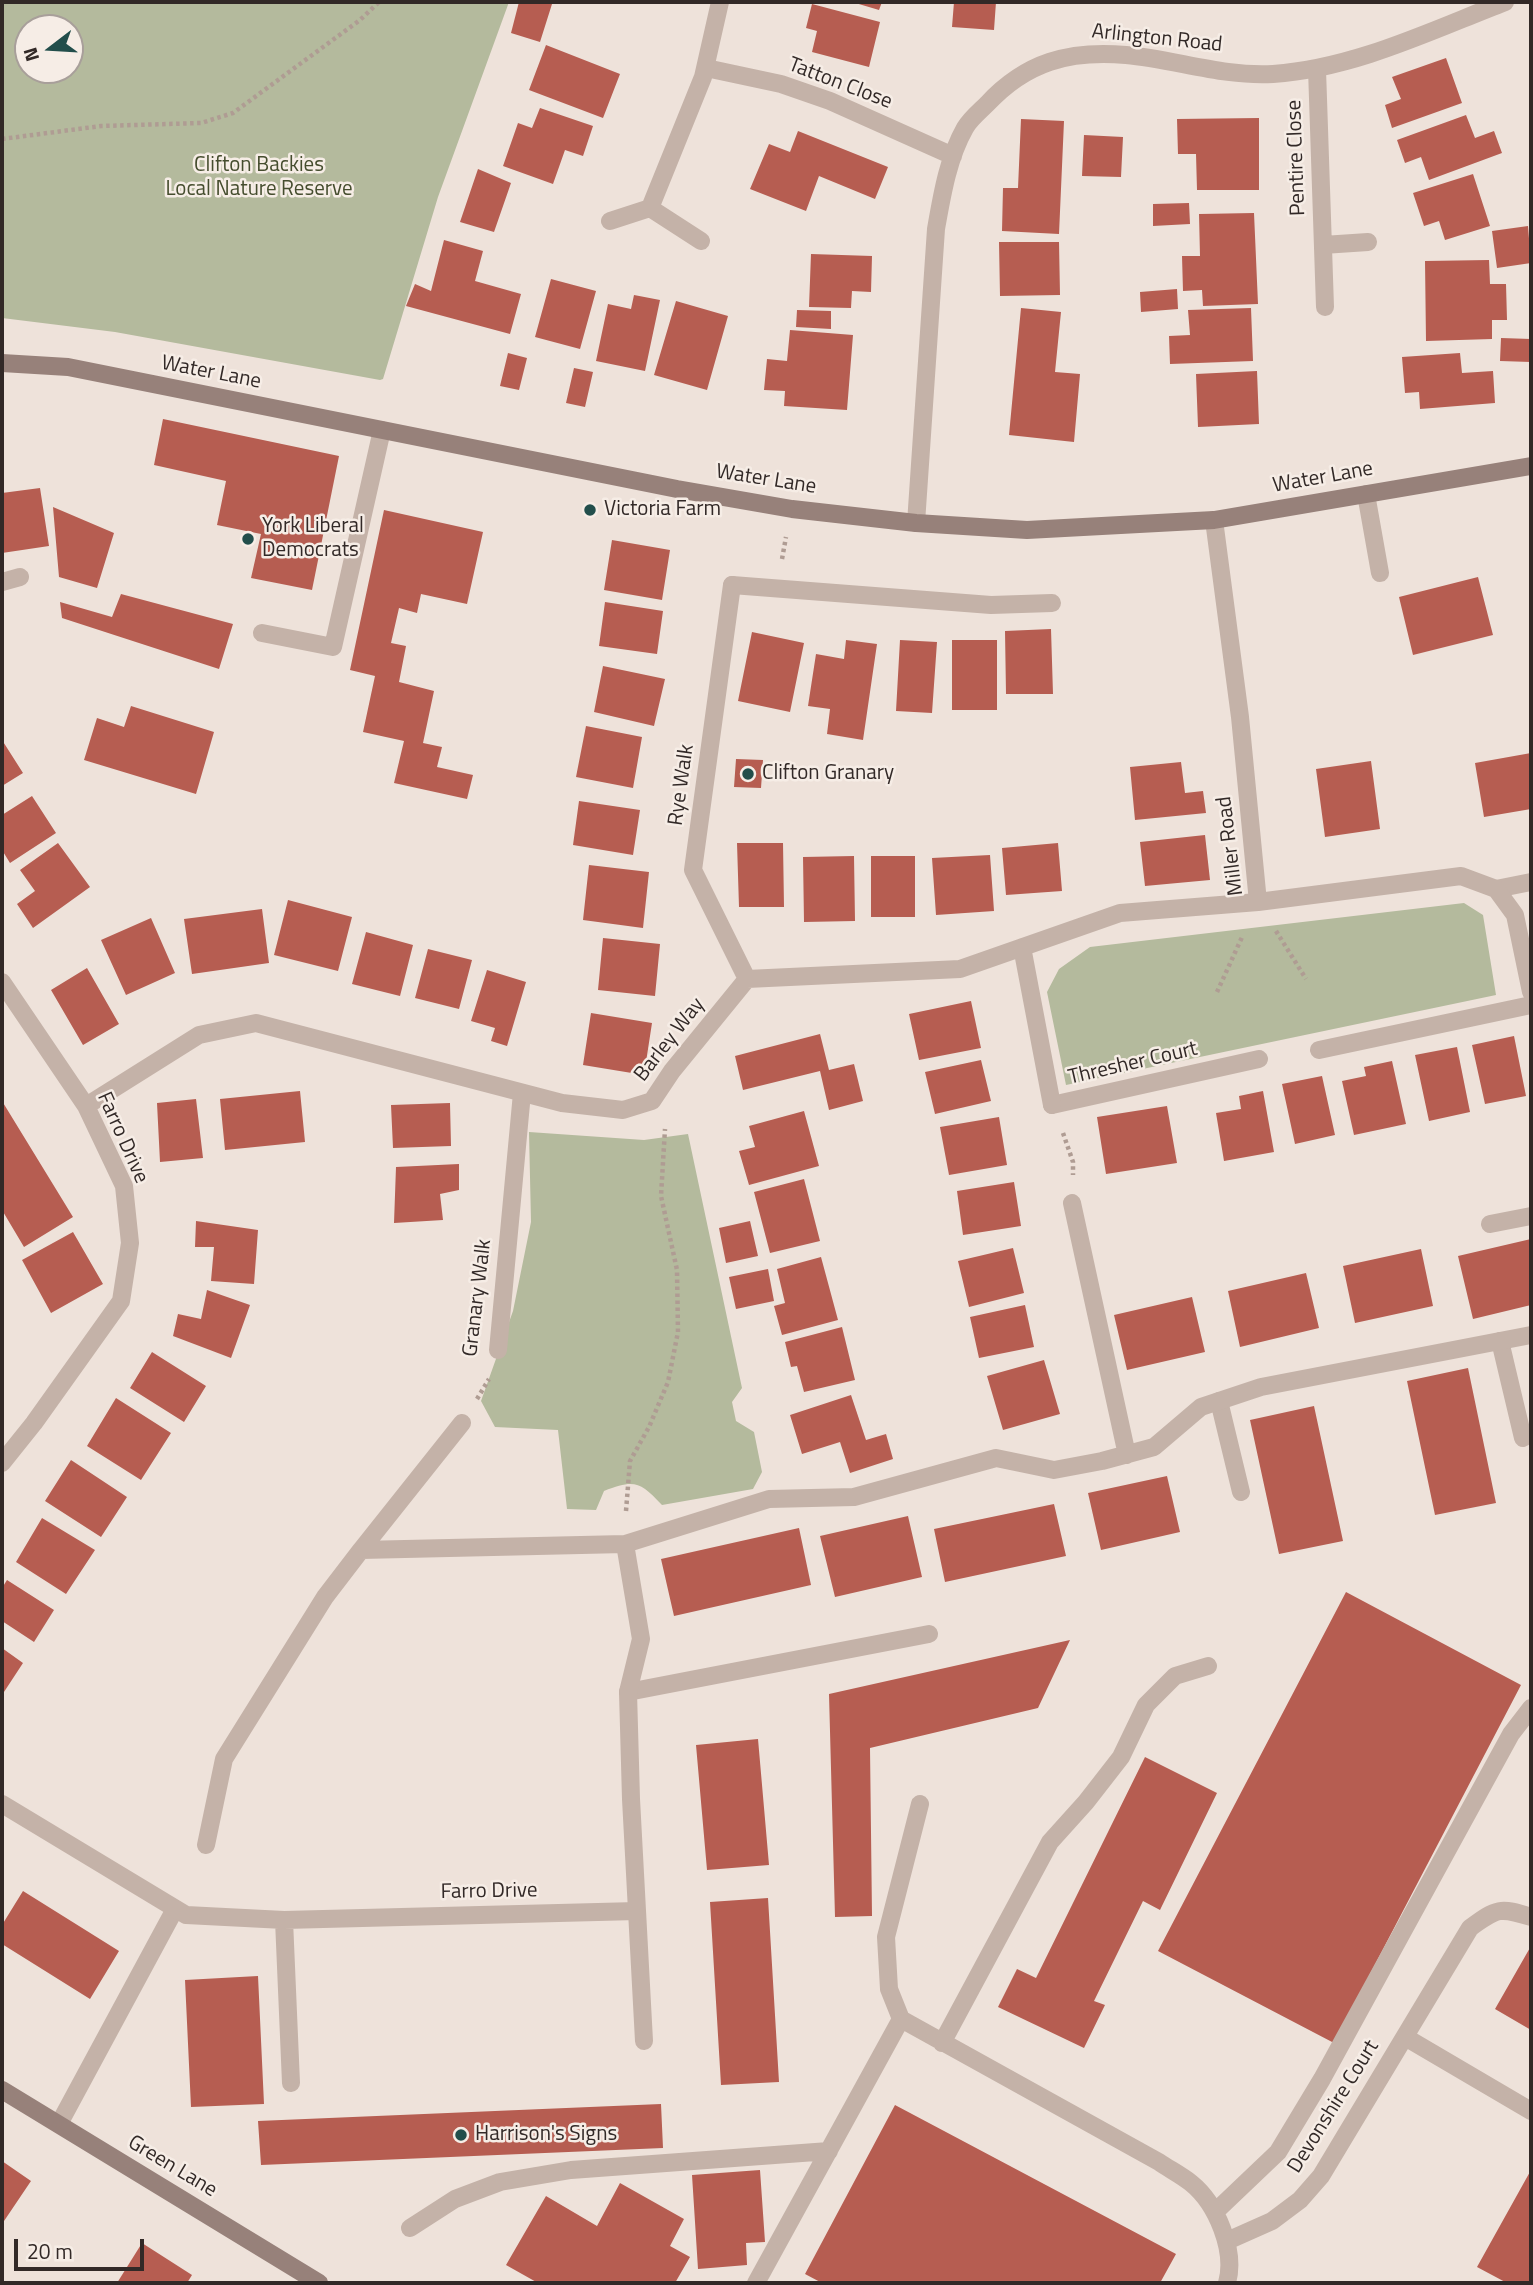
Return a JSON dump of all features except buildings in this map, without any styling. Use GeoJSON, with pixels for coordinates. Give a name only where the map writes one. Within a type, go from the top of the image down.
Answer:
{"type":"FeatureCollection","features":[{"type":"Feature","properties":{"kind":"street"},"geometry":{"type":"LineString","coordinates":[[610,222],[650,208],[706,68],[720,2]]}},
{"type":"Feature","properties":{"kind":"street","name":"Arlington Road"},"geometry":{"type":"LineString","coordinates":[[916,523],[936,229],[943,190],[966,126],[998,92],[1036,65],[1080,53],[1127,55],[1203,68],[1270,74],[1317,69],[1356,60],[1505,2]]}},
{"type":"Feature","properties":{"kind":"street","name":"Tatton Close"},"geometry":{"type":"LineString","coordinates":[[706,68],[781,84],[830,102],[953,156]]}},
{"type":"Feature","properties":{"kind":"street","name":"Pentire Close"},"geometry":{"type":"LineString","coordinates":[[1317,69],[1325,307]]}},
{"type":"Feature","properties":{"kind":"street"},"geometry":{"type":"LineString","coordinates":[[650,208],[701,242]]}},
{"type":"Feature","properties":{"kind":"street"},"geometry":{"type":"LineString","coordinates":[[1323,245],[1368,242]]}},
{"type":"Feature","properties":{"kind":"street","name":"Water Lane"},"geometry":{"type":"LineString","coordinates":[[2,363],[68,367],[677,489],[792,509],[916,523],[1027,530],[1214,520],[1531,466]]}},
{"type":"Feature","properties":{"kind":"street"},"geometry":{"type":"LineString","coordinates":[[262,633],[333,647],[382,430]]}},
{"type":"Feature","properties":{"kind":"street"},"geometry":{"type":"LineString","coordinates":[[1366,494],[1380,573]]}},
{"type":"Feature","properties":{"kind":"street","name":"Miller Road"},"geometry":{"type":"LineString","coordinates":[[1214,520],[1240,717],[1258,902],[1461,876],[1496,889]]}},
{"type":"Feature","properties":{"kind":"street"},"geometry":{"type":"LineString","coordinates":[[2,582],[20,577]]}},
{"type":"Feature","properties":{"kind":"street","name":"Rye Walk"},"geometry":{"type":"LineString","coordinates":[[747,979],[693,870],[732,584],[776,587]]}},
{"type":"Feature","properties":{"kind":"street"},"geometry":{"type":"LineString","coordinates":[[776,587],[991,605],[1052,603]]}},
{"type":"Feature","properties":{"kind":"street"},"geometry":{"type":"LineString","coordinates":[[1531,882],[1496,889],[1515,915],[1531,992]]}},
{"type":"Feature","properties":{"kind":"street"},"geometry":{"type":"LineString","coordinates":[[747,979],[960,970],[1120,912],[1258,902]]}},
{"type":"Feature","properties":{"kind":"street","name":"Thresher Court"},"geometry":{"type":"LineString","coordinates":[[1022,947],[1052,1105],[1259,1059]]}},
{"type":"Feature","properties":{"kind":"street","name":"Barley Way"},"geometry":{"type":"LineString","coordinates":[[86,1106],[200,1035],[256,1023],[562,1103],[622,1110],[652,1101],[672,1071],[747,979]]}},
{"type":"Feature","properties":{"kind":"street","name":"Farro Drive"},"geometry":{"type":"LineString","coordinates":[[2,982],[86,1106],[124,1186],[130,1243],[121,1301],[34,1423],[2,1463]]}},
{"type":"Feature","properties":{"kind":"street"},"geometry":{"type":"LineString","coordinates":[[1319,1050],[1531,1005]]}},
{"type":"Feature","properties":{"kind":"street","name":"Granary Walk"},"geometry":{"type":"LineString","coordinates":[[498,1350],[522,1093]]}},
{"type":"Feature","properties":{"kind":"street"},"geometry":{"type":"LineString","coordinates":[[1072,1203],[1127,1455]]}},
{"type":"Feature","properties":{"kind":"street"},"geometry":{"type":"LineString","coordinates":[[1490,1224],[1531,1216]]}},
{"type":"Feature","properties":{"kind":"street"},"geometry":{"type":"LineString","coordinates":[[361,1550],[625,1544],[769,1499],[854,1497],[996,1458],[1054,1470],[1154,1447],[1201,1407],[1261,1387],[1531,1335]]}},
{"type":"Feature","properties":{"kind":"street"},"geometry":{"type":"LineString","coordinates":[[1500,1341],[1523,1438]]}},
{"type":"Feature","properties":{"kind":"street"},"geometry":{"type":"LineString","coordinates":[[1219,1401],[1241,1492]]}},
{"type":"Feature","properties":{"kind":"street"},"geometry":{"type":"LineString","coordinates":[[206,1845],[224,1759],[325,1597],[462,1423]]}},
{"type":"Feature","properties":{"kind":"street"},"geometry":{"type":"LineString","coordinates":[[625,1544],[641,1639],[628,1692],[644,2041]]}},
{"type":"Feature","properties":{"kind":"street"},"geometry":{"type":"LineString","coordinates":[[628,1692],[929,1634]]}},
{"type":"Feature","properties":{"kind":"street"},"geometry":{"type":"LineString","coordinates":[[942,2043],[1050,1842],[1121,1757],[1146,1705],[1175,1675],[1208,1666]]}},
{"type":"Feature","properties":{"kind":"street"},"geometry":{"type":"LineString","coordinates":[[1215,2212],[1278,2152],[1322,2079],[1511,1734],[1531,1708]]}},
{"type":"Feature","properties":{"kind":"street","name":"Farro Drive"},"geometry":{"type":"LineString","coordinates":[[2,1804],[186,1915],[284,1920],[637,1911]]}},
{"type":"Feature","properties":{"kind":"street"},"geometry":{"type":"LineString","coordinates":[[920,1804],[886,1937],[889,1989],[901,2019],[1159,2162],[1194,2185],[1215,2212],[1227,2241],[1227,2283]]}},
{"type":"Feature","properties":{"kind":"street"},"geometry":{"type":"LineString","coordinates":[[58,2124],[176,1909]]}},
{"type":"Feature","properties":{"kind":"street","name":"Devonshire Court"},"geometry":{"type":"LineString","coordinates":[[1227,2241],[1272,2221],[1300,2200],[1321,2176],[1470,1928],[1489,1914],[1508,1910],[1531,1917]]}},
{"type":"Feature","properties":{"kind":"street"},"geometry":{"type":"LineString","coordinates":[[284,1920],[291,2083]]}},
{"type":"Feature","properties":{"kind":"street"},"geometry":{"type":"LineString","coordinates":[[756,2283],[901,2019]]}},
{"type":"Feature","properties":{"kind":"street","name":"Devonshire Court"},"geometry":{"type":"LineString","coordinates":[[1405,2037],[1531,2111]]}},
{"type":"Feature","properties":{"kind":"street","name":"Green Lane"},"geometry":{"type":"LineString","coordinates":[[2,2090],[320,2283]]}},
{"type":"Feature","properties":{"kind":"street"},"geometry":{"type":"LineString","coordinates":[[410,2228],[455,2199],[500,2182],[570,2170],[829,2151]]}},
{"type":"Feature","properties":{"kind":"path"},"geometry":{"type":"LineString","coordinates":[[2,139],[101,126],[201,123],[233,113],[360,20],[379,2]]}},
{"type":"Feature","properties":{"kind":"path"},"geometry":{"type":"LineString","coordinates":[[776,587],[792,509]]}},
{"type":"Feature","properties":{"kind":"path"},"geometry":{"type":"LineString","coordinates":[[1258,902],[1306,979]]}},
{"type":"Feature","properties":{"kind":"path"},"geometry":{"type":"LineString","coordinates":[[1217,992],[1258,902]]}},
{"type":"Feature","properties":{"kind":"path"},"geometry":{"type":"LineString","coordinates":[[625,1544],[630,1461],[649,1427],[668,1382],[678,1332],[677,1270],[661,1196],[665,1137],[663,1112],[652,1101]]}},
{"type":"Feature","properties":{"kind":"path"},"geometry":{"type":"LineString","coordinates":[[1052,1105],[1073,1162],[1072,1203]]}},
{"type":"Feature","properties":{"kind":"path","name":"Granary Walk"},"geometry":{"type":"LineString","coordinates":[[462,1423],[490,1376],[498,1350]]}},
{"type":"Feature","properties":{"kind":"green space","name":"Clifton Backies Local Nature Reserve"},"geometry":{"type":"Polygon","coordinates":[[[2,2],[509,2],[438,197],[383,379],[115,332],[2,318],[2,2]]]}},
{"type":"Feature","properties":{"kind":"green space"},"geometry":{"type":"Polygon","coordinates":[[[1464,903],[1483,915],[1496,995],[1066,1085],[1047,992],[1059,969],[1090,947],[1464,903]]]}},
{"type":"Feature","properties":{"kind":"green space"},"geometry":{"type":"Polygon","coordinates":[[[529,1132],[644,1140],[688,1134],[742,1388],[732,1402],[736,1421],[754,1432],[762,1472],[753,1489],[662,1505],[642,1487],[630,1484],[604,1491],[596,1510],[567,1509],[558,1430],[495,1427],[481,1401],[513,1311],[531,1222],[529,1132]]]}},
{"type":"Feature","properties":{"kind":"place","name":"Victoria Farm"},"geometry":{"type":"Point","coordinates":[590,510]}},
{"type":"Feature","properties":{"kind":"place","name":"York Liberal Democrats"},"geometry":{"type":"Point","coordinates":[248,539]}},
{"type":"Feature","properties":{"kind":"place","name":"Clifton Granary"},"geometry":{"type":"Point","coordinates":[748,774]}},
{"type":"Feature","properties":{"kind":"place","name":"Harrison's Signs"},"geometry":{"type":"Point","coordinates":[461,2135]}}]}
